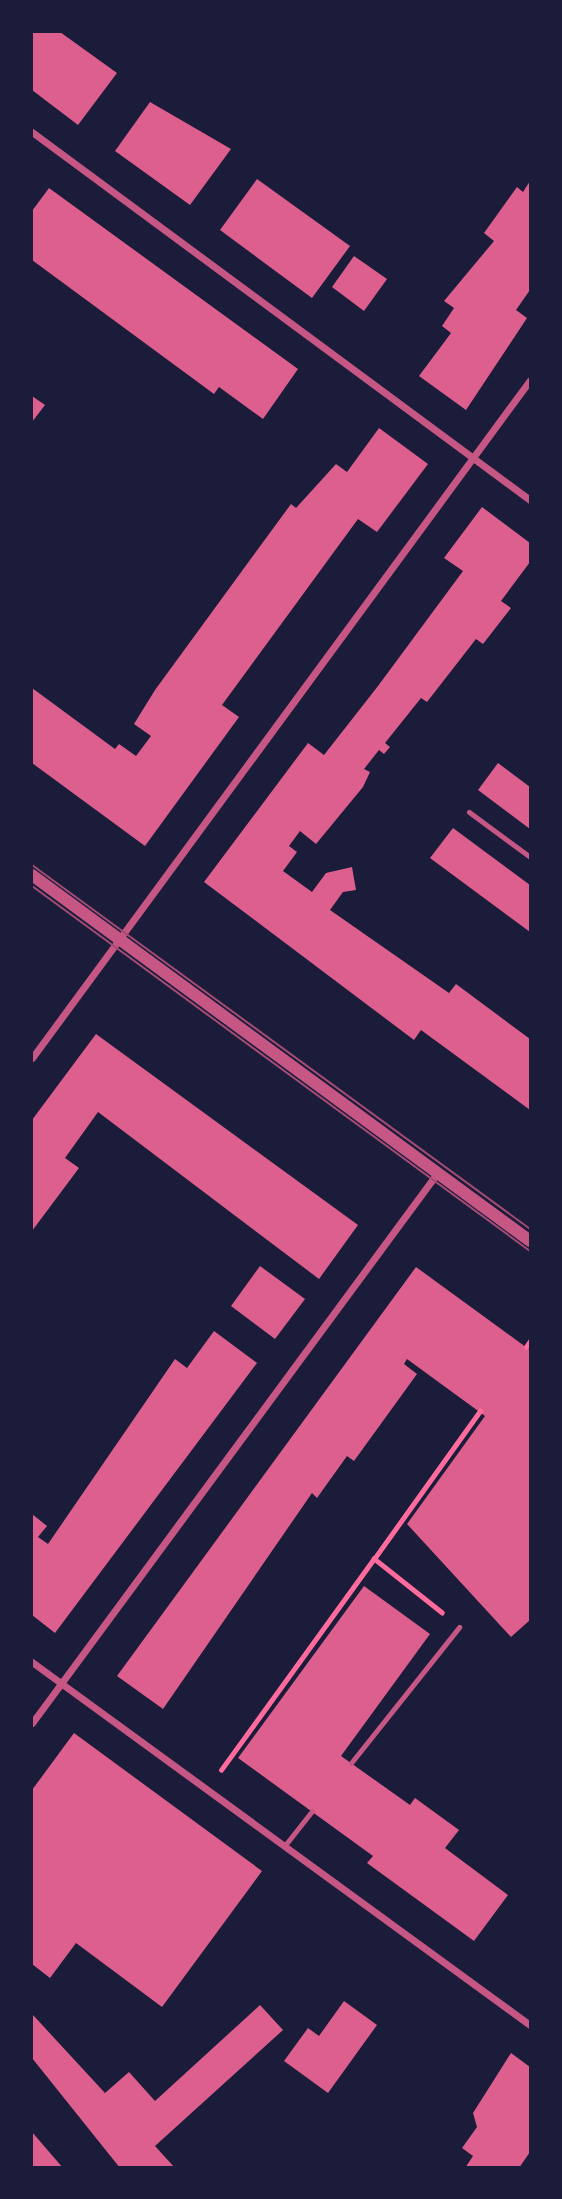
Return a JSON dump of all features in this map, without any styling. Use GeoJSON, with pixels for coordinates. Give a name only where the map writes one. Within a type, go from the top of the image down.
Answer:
{"type":"FeatureCollection","features":[{"type":"Feature","properties":{"kind":"street"},"geometry":{"type":"LineString","coordinates":[[32,132],[530,500]]}},
{"type":"Feature","properties":{"kind":"street"},"geometry":{"type":"LineString","coordinates":[[32,1058],[530,380]]}},
{"type":"Feature","properties":{"kind":"street"},"geometry":{"type":"LineString","coordinates":[[32,875],[530,1241]]}},
{"type":"Feature","properties":{"kind":"street"},"geometry":{"type":"LineString","coordinates":[[32,1723],[438,1172]]}},
{"type":"Feature","properties":{"kind":"street"},"geometry":{"type":"LineString","coordinates":[[32,1662],[286,1844],[530,2025]]}},
{"type":"Feature","properties":{"kind":"lane"},"geometry":{"type":"LineString","coordinates":[[469,812],[530,857]]}},
{"type":"Feature","properties":{"kind":"lane"},"geometry":{"type":"LineString","coordinates":[[351,1763],[459,1627]]}},
{"type":"Feature","properties":{"kind":"lane"},"geometry":{"type":"LineString","coordinates":[[286,1844],[312,1811]]}},
{"type":"Feature","properties":{"kind":"path"},"geometry":{"type":"LineString","coordinates":[[526,1347],[530,1341]]}},
{"type":"Feature","properties":{"kind":"path"},"geometry":{"type":"LineString","coordinates":[[208,1788],[480,1412]]}},
{"type":"Feature","properties":{"kind":"path"},"geometry":{"type":"LineString","coordinates":[[374,1559],[419,1595]]}},
{"type":"Feature","properties":{"kind":"building"},"geometry":{"type":"Polygon","coordinates":[[[32,32],[60,32],[117,73],[78,125],[32,90],[32,32]]]}},
{"type":"Feature","properties":{"kind":"building"},"geometry":{"type":"Polygon","coordinates":[[[150,102],[231,149],[190,205],[115,151],[150,102]]]}},
{"type":"Feature","properties":{"kind":"building"},"geometry":{"type":"Polygon","coordinates":[[[257,179],[350,246],[312,298],[220,230],[257,179]]]}},
{"type":"Feature","properties":{"kind":"building"},"geometry":{"type":"Polygon","coordinates":[[[530,181],[530,290],[516,310],[527,318],[466,410],[419,376],[451,333],[442,326],[454,308],[444,301],[494,241],[484,233],[517,187],[523,192],[530,181]]]}},
{"type":"Feature","properties":{"kind":"building"},"geometry":{"type":"Polygon","coordinates":[[[49,188],[298,369],[263,419],[219,387],[214,394],[32,260],[32,211],[49,188]]]}},
{"type":"Feature","properties":{"kind":"building"},"geometry":{"type":"Polygon","coordinates":[[[354,256],[387,279],[364,311],[332,287],[354,256]]]}},
{"type":"Feature","properties":{"kind":"building"},"geometry":{"type":"Polygon","coordinates":[[[32,396],[45,405],[32,422],[32,396]]]}},
{"type":"Feature","properties":{"kind":"building"},"geometry":{"type":"Polygon","coordinates":[[[379,428],[428,464],[377,532],[358,519],[222,705],[239,717],[145,846],[32,763],[32,688],[115,749],[119,744],[136,756],[151,736],[134,724],[155,690],[291,504],[296,508],[336,464],[347,472],[379,428]]]}},
{"type":"Feature","properties":{"kind":"building"},"geometry":{"type":"Polygon","coordinates":[[[482,507],[530,543],[530,562],[501,601],[511,608],[483,644],[476,639],[427,702],[421,698],[385,743],[390,747],[384,754],[379,750],[364,769],[370,772],[363,787],[316,844],[300,831],[289,846],[297,852],[283,871],[312,892],[326,873],[352,867],[356,890],[343,892],[330,910],[449,993],[456,984],[530,1039],[530,1110],[421,1030],[414,1040],[204,882],[308,743],[324,755],[378,686],[463,571],[444,558],[482,507]]]}},
{"type":"Feature","properties":{"kind":"building"},"geometry":{"type":"Polygon","coordinates":[[[498,763],[530,787],[530,829],[478,790],[498,763]]]}},
{"type":"Feature","properties":{"kind":"building"},"geometry":{"type":"Polygon","coordinates":[[[453,828],[530,885],[530,932],[430,858],[453,828]]]}},
{"type":"Feature","properties":{"kind":"building"},"geometry":{"type":"Polygon","coordinates":[[[96,1034],[358,1225],[319,1279],[98,1112],[65,1158],[79,1168],[32,1231],[32,1120],[96,1034]]]}},
{"type":"Feature","properties":{"kind":"building"},"geometry":{"type":"Polygon","coordinates":[[[260,1266],[305,1299],[275,1339],[231,1306],[260,1266]]]}},
{"type":"Feature","properties":{"kind":"building"},"geometry":{"type":"Polygon","coordinates":[[[416,1267],[530,1350],[530,1620],[511,1637],[407,1524],[485,1416],[407,1359],[404,1364],[417,1374],[354,1461],[347,1456],[317,1498],[312,1493],[163,1709],[117,1676],[416,1267]]]}},
{"type":"Feature","properties":{"kind":"building"},"geometry":{"type":"Polygon","coordinates":[[[214,1331],[257,1363],[55,1633],[32,1615],[32,1514],[47,1526],[38,1537],[48,1544],[175,1359],[187,1368],[214,1331]]]}},
{"type":"Feature","properties":{"kind":"building"},"geometry":{"type":"Polygon","coordinates":[[[364,1586],[430,1634],[341,1756],[410,1805],[415,1798],[459,1830],[445,1848],[508,1895],[474,1941],[367,1863],[373,1856],[238,1758],[364,1586]]]}},
{"type":"Feature","properties":{"kind":"building"},"geometry":{"type":"Polygon","coordinates":[[[74,1733],[262,1871],[162,2007],[76,1943],[50,1978],[32,1964],[32,1790],[74,1733]]]}},
{"type":"Feature","properties":{"kind":"building"},"geometry":{"type":"Polygon","coordinates":[[[344,2001],[377,2025],[328,2093],[284,2061],[308,2028],[319,2036],[344,2001]]]}},
{"type":"Feature","properties":{"kind":"building"},"geometry":{"type":"Polygon","coordinates":[[[260,2005],[283,2030],[155,2146],[175,2168],[120,2168],[32,2058],[33,2015],[105,2093],[129,2072],[155,2101],[260,2005]]]}},
{"type":"Feature","properties":{"kind":"building"},"geometry":{"type":"Polygon","coordinates":[[[511,2053],[530,2067],[530,2152],[519,2168],[465,2168],[473,2156],[462,2148],[477,2127],[473,2113],[511,2053]]]}},
{"type":"Feature","properties":{"kind":"building"},"geometry":{"type":"Polygon","coordinates":[[[32,2132],[63,2168],[32,2168],[32,2132]]]}},
{"type":"Feature","properties":{"kind":"tram line"},"geometry":{"type":"LineString","coordinates":[[32,865],[530,1229]]}},
{"type":"Feature","properties":{"kind":"tram line"},"geometry":{"type":"LineString","coordinates":[[32,886],[530,1251]]}}]}
